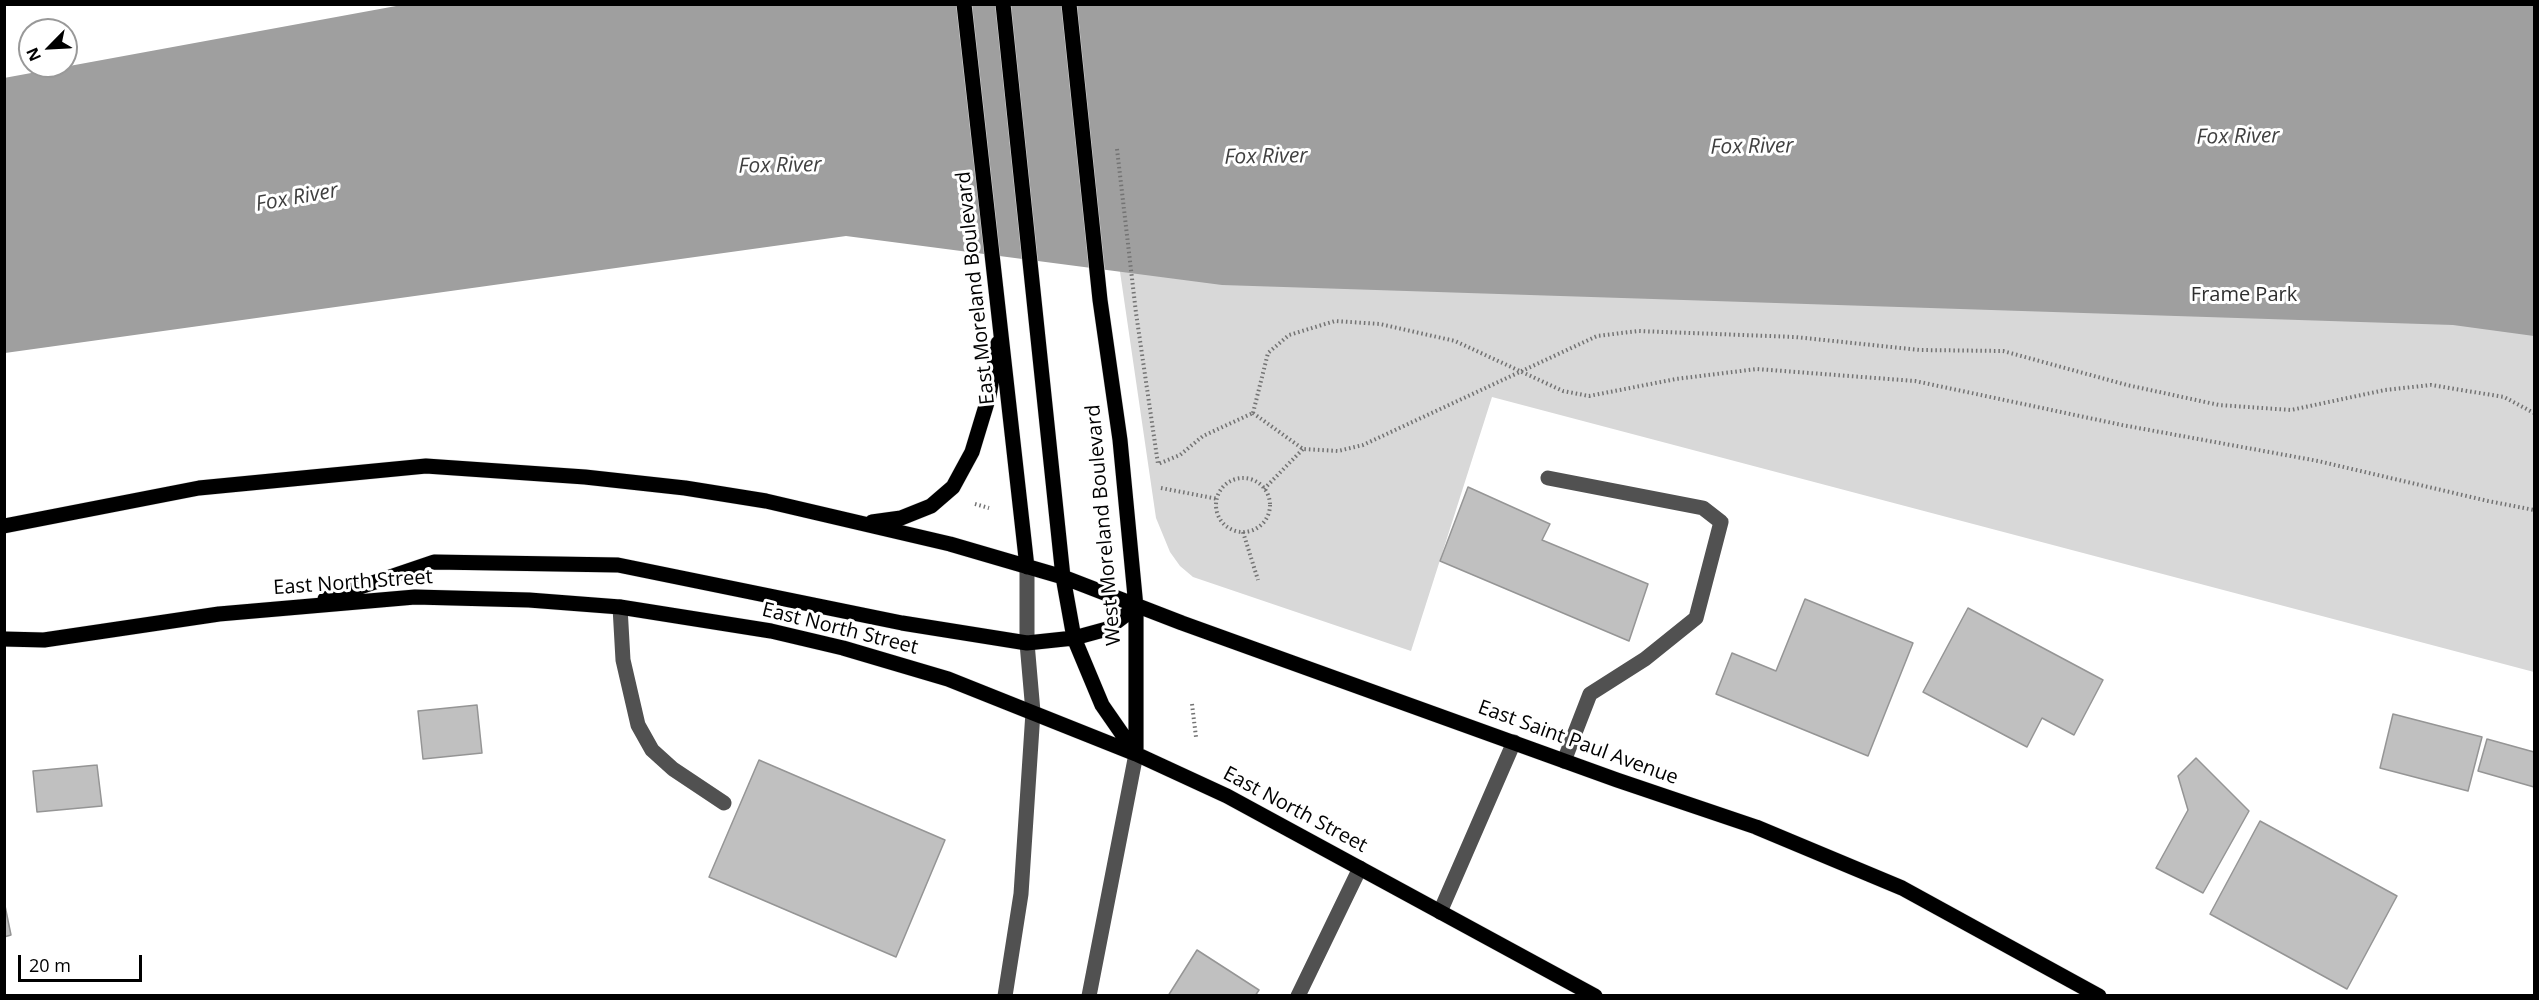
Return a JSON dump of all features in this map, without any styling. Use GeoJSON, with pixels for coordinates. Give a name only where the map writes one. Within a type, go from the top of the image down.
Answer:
{"type":"FeatureCollection","features":[{"type":"Feature","properties":{"kind":"main road","name":"East Moreland Boulevard"},"geometry":{"type":"LineString","coordinates":[[964,4],[1002,322],[1028,567]]}},
{"type":"Feature","properties":{"kind":"main road"},"geometry":{"type":"LineString","coordinates":[[1003,4],[1038,316],[1063,577],[1074,638],[1102,705],[1136,754]]}},
{"type":"Feature","properties":{"kind":"main road","name":"West Moreland Boulevard"},"geometry":{"type":"LineString","coordinates":[[1069,4],[1100,300],[1121,449],[1136,607],[1136,754]]}},
{"type":"Feature","properties":{"kind":"main road"},"geometry":{"type":"LineString","coordinates":[[863,524],[902,518],[931,506],[953,487],[972,452],[989,396],[1002,322]]}},
{"type":"Feature","properties":{"kind":"main road"},"geometry":{"type":"LineString","coordinates":[[4,526],[199,488],[426,466],[585,477],[685,488],[766,501],[950,544],[1028,567]]}},
{"type":"Feature","properties":{"kind":"main road"},"geometry":{"type":"LineString","coordinates":[[301,607],[434,562],[618,565],[902,623],[1027,643],[1074,638],[1107,629],[1136,607]]}},
{"type":"Feature","properties":{"kind":"main road","name":"East Saint Paul Avenue"},"geometry":{"type":"LineString","coordinates":[[1028,567],[1063,577],[1136,607],[1564,761],[1756,827],[1902,888],[2099,996]]}},
{"type":"Feature","properties":{"kind":"main road","name":"East North Street"},"geometry":{"type":"LineString","coordinates":[[4,639],[44,640],[219,614],[415,597],[529,600],[620,607],[771,631],[843,648],[948,679],[1136,754],[1227,796],[1595,996]]}},
{"type":"Feature","properties":{"kind":"street"},"geometry":{"type":"LineString","coordinates":[[1548,478],[1703,508],[1721,522],[1696,618],[1645,659],[1590,694],[1564,761]]}},
{"type":"Feature","properties":{"kind":"street"},"geometry":{"type":"LineString","coordinates":[[1005,996],[1022,894],[1033,712],[1027,643],[1028,567]]}},
{"type":"Feature","properties":{"kind":"street"},"geometry":{"type":"LineString","coordinates":[[620,607],[623,660],[638,725],[652,750],[673,770],[724,803]]}},
{"type":"Feature","properties":{"kind":"street"},"geometry":{"type":"LineString","coordinates":[[1440,912],[1514,742]]}},
{"type":"Feature","properties":{"kind":"street","name":"West Moreland Boulevard"},"geometry":{"type":"LineString","coordinates":[[1089,996],[1136,754]]}},
{"type":"Feature","properties":{"kind":"street"},"geometry":{"type":"LineString","coordinates":[[1298,996],[1360,868]]}},
{"type":"Feature","properties":{"kind":"path"},"geometry":{"type":"LineString","coordinates":[[1116,147],[1136,312],[1158,464],[1180,455],[1203,436],[1252,413],[1268,353],[1289,335],[1335,321],[1380,324],[1455,341],[1563,391],[1589,396],[1676,379],[1757,369],[1915,381],[2122,425],[2318,461],[2535,510]]}},
{"type":"Feature","properties":{"kind":"path"},"geometry":{"type":"LineString","coordinates":[[1252,413],[1280,435],[1303,449],[1338,452],[1363,445],[1597,336],[1638,331],[1795,337],[1920,350],[2003,351],[2127,385],[2219,405],[2291,410],[2385,390],[2431,384],[2504,398],[2535,413]]}},
{"type":"Feature","properties":{"kind":"path"},"geometry":{"type":"LineString","coordinates":[[1264,489],[1303,449]]}},
{"type":"Feature","properties":{"kind":"path"},"geometry":{"type":"LineString","coordinates":[[1239,478],[1249,479],[1264,489],[1270,505],[1265,521],[1259,527],[1243,532],[1227,527],[1221,521],[1217,513],[1218,499],[1223,487],[1239,478]]}},
{"type":"Feature","properties":{"kind":"path"},"geometry":{"type":"LineString","coordinates":[[1161,488],[1218,499]]}},
{"type":"Feature","properties":{"kind":"path"},"geometry":{"type":"LineString","coordinates":[[974,504],[989,508]]}},
{"type":"Feature","properties":{"kind":"path"},"geometry":{"type":"LineString","coordinates":[[1243,532],[1258,580]]}},
{"type":"Feature","properties":{"kind":"path"},"geometry":{"type":"LineString","coordinates":[[1192,704],[1196,737]]}},
{"type":"Feature","properties":{"kind":"green space","name":"Frame Park"},"geometry":{"type":"Polygon","coordinates":[[[1081,5],[2534,5],[2534,672],[1492,397],[1411,651],[1193,577],[1180,566],[1170,552],[1156,518],[1081,5]]]}},
{"type":"Feature","properties":{"kind":"water","name":"Fox River"},"geometry":{"type":"Polygon","coordinates":[[[407,4],[2534,5],[2534,336],[2453,325],[1222,285],[846,236],[5,353],[4,78],[18,75],[18,78],[78,78],[78,64],[407,4]]]}},
{"type":"Feature","properties":{"kind":"building"},"geometry":{"type":"Polygon","coordinates":[[[1468,487],[1550,524],[1542,540],[1648,584],[1629,641],[1440,561],[1468,487]]]}},
{"type":"Feature","properties":{"kind":"building"},"geometry":{"type":"Polygon","coordinates":[[[1805,599],[1913,643],[1868,756],[1716,694],[1732,653],[1776,671],[1805,599]]]}},
{"type":"Feature","properties":{"kind":"building"},"geometry":{"type":"Polygon","coordinates":[[[1968,608],[2103,680],[2074,735],[2042,718],[2027,747],[1923,692],[1968,608]]]}},
{"type":"Feature","properties":{"kind":"building"},"geometry":{"type":"Polygon","coordinates":[[[477,705],[482,753],[423,759],[418,711],[477,705]]]}},
{"type":"Feature","properties":{"kind":"building"},"geometry":{"type":"Polygon","coordinates":[[[2393,714],[2482,737],[2468,791],[2380,768],[2393,714]]]}},
{"type":"Feature","properties":{"kind":"building"},"geometry":{"type":"Polygon","coordinates":[[[2487,739],[2534,752],[2534,787],[2478,771],[2487,739]]]}},
{"type":"Feature","properties":{"kind":"building"},"geometry":{"type":"Polygon","coordinates":[[[2196,758],[2249,811],[2203,893],[2156,868],[2188,810],[2178,776],[2196,758]]]}},
{"type":"Feature","properties":{"kind":"building"},"geometry":{"type":"Polygon","coordinates":[[[759,760],[945,840],[896,957],[709,877],[759,760]]]}},
{"type":"Feature","properties":{"kind":"building"},"geometry":{"type":"Polygon","coordinates":[[[97,765],[102,806],[37,812],[33,771],[97,765]]]}},
{"type":"Feature","properties":{"kind":"building"},"geometry":{"type":"Polygon","coordinates":[[[2260,821],[2397,896],[2347,989],[2210,914],[2260,821]]]}},
{"type":"Feature","properties":{"kind":"building"},"geometry":{"type":"Polygon","coordinates":[[[4,901],[11,935],[4,937],[4,901]]]}},
{"type":"Feature","properties":{"kind":"building"},"geometry":{"type":"Polygon","coordinates":[[[1197,950],[1259,990],[1255,996],[1168,996],[1197,950]]]}}]}
